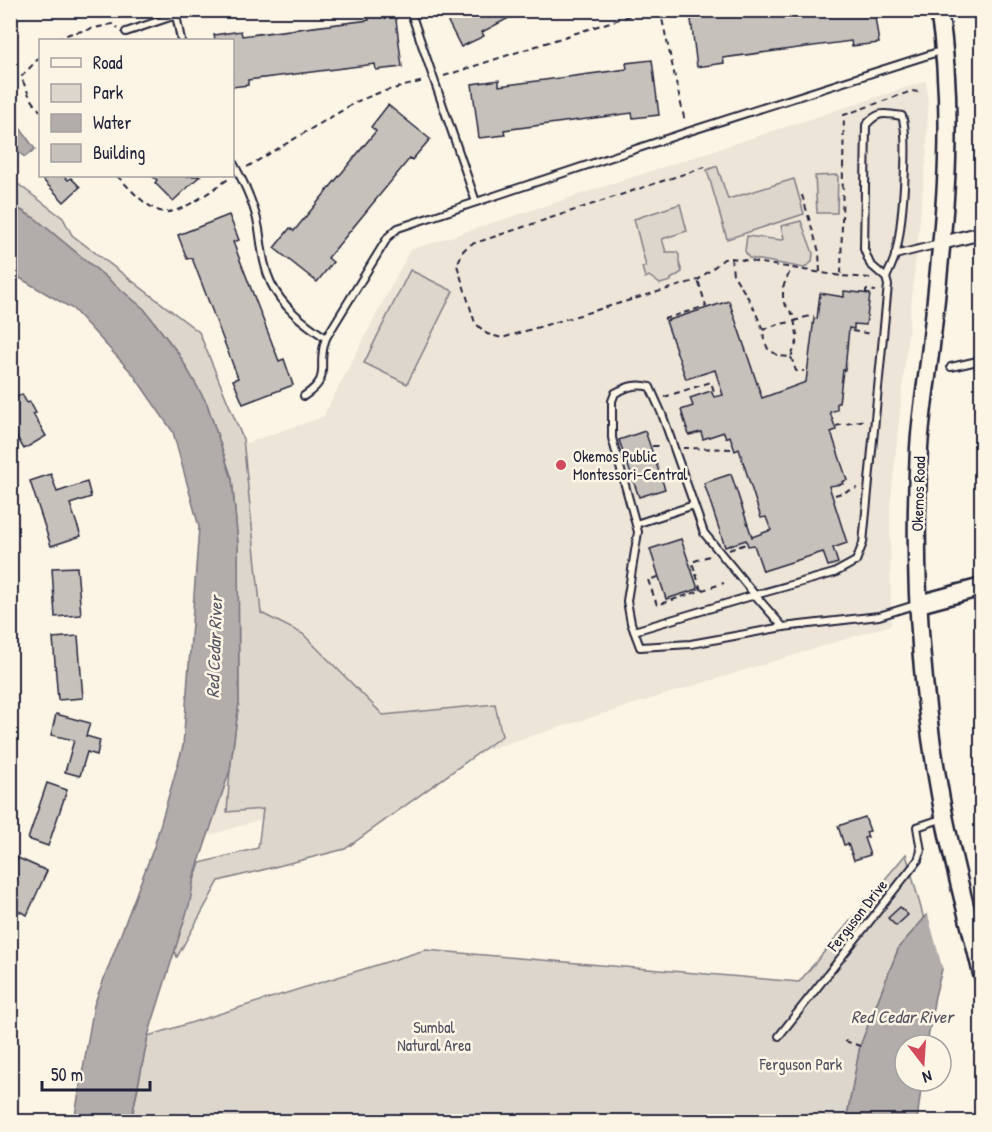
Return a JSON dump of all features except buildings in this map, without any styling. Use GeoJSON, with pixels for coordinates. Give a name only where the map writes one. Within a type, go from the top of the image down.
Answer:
{"type":"FeatureCollection","features":[{"type":"Feature","properties":{"kind":"main road","name":"Okemos Road"},"geometry":{"type":"LineString","coordinates":[[939,10],[945,50],[949,122],[942,243],[919,445],[916,531],[919,604],[930,732],[944,818],[980,966]]}},
{"type":"Feature","properties":{"kind":"main road"},"geometry":{"type":"LineString","coordinates":[[919,604],[981,586]]}},
{"type":"Feature","properties":{"kind":"street"},"geometry":{"type":"LineString","coordinates":[[942,243],[981,233]]}},
{"type":"Feature","properties":{"kind":"lane"},"geometry":{"type":"LineString","coordinates":[[126,32],[191,10]]}},
{"type":"Feature","properties":{"kind":"lane"},"geometry":{"type":"LineString","coordinates":[[410,10],[476,202]]}},
{"type":"Feature","properties":{"kind":"lane"},"geometry":{"type":"LineString","coordinates":[[176,15],[181,39]]}},
{"type":"Feature","properties":{"kind":"lane"},"geometry":{"type":"LineString","coordinates":[[304,396],[316,388],[322,379],[321,362],[326,338],[391,232],[687,132],[945,50]]}},
{"type":"Feature","properties":{"kind":"lane"},"geometry":{"type":"LineString","coordinates":[[634,630],[834,573],[856,561],[863,543],[888,285],[886,278],[870,264],[864,249],[866,125],[874,116],[885,114],[902,116],[906,126],[903,194],[895,255],[886,278]]}},
{"type":"Feature","properties":{"kind":"lane"},"geometry":{"type":"LineString","coordinates":[[234,164],[255,214],[263,256],[272,285],[295,314],[326,338]]}},
{"type":"Feature","properties":{"kind":"lane"},"geometry":{"type":"LineString","coordinates":[[895,255],[942,243]]}},
{"type":"Feature","properties":{"kind":"lane"},"geometry":{"type":"LineString","coordinates":[[951,367],[981,360]]}},
{"type":"Feature","properties":{"kind":"lane"},"geometry":{"type":"LineString","coordinates":[[783,627],[704,533],[650,387],[630,386],[615,393],[612,400],[612,438],[638,532],[627,601],[640,647],[691,644],[783,627],[879,616],[919,604]]}},
{"type":"Feature","properties":{"kind":"lane"},"geometry":{"type":"LineString","coordinates":[[636,524],[694,505]]}},
{"type":"Feature","properties":{"kind":"lane","name":"Ferguson Drive"},"geometry":{"type":"LineString","coordinates":[[779,1036],[918,860],[921,851],[917,827],[944,818]]}},
{"type":"Feature","properties":{"kind":"path"},"geometry":{"type":"LineString","coordinates":[[234,175],[358,101],[647,10]]}},
{"type":"Feature","properties":{"kind":"path"},"geometry":{"type":"LineString","coordinates":[[660,10],[687,132]]}},
{"type":"Feature","properties":{"kind":"path"},"geometry":{"type":"LineString","coordinates":[[59,39],[69,34],[112,24],[126,32]]}},
{"type":"Feature","properties":{"kind":"path"},"geometry":{"type":"LineString","coordinates":[[39,58],[21,76],[30,97],[39,110]]}},
{"type":"Feature","properties":{"kind":"path"},"geometry":{"type":"LineString","coordinates":[[841,276],[844,115],[912,91],[919,92]]}},
{"type":"Feature","properties":{"kind":"path"},"geometry":{"type":"LineString","coordinates":[[705,167],[469,245],[457,265],[475,322],[487,334],[502,338],[698,280],[724,260],[731,258],[874,280]]}},
{"type":"Feature","properties":{"kind":"path"},"geometry":{"type":"LineString","coordinates":[[118,177],[149,205],[165,213],[178,210],[231,177]]}},
{"type":"Feature","properties":{"kind":"path"},"geometry":{"type":"LineString","coordinates":[[802,195],[819,252],[820,272]]}},
{"type":"Feature","properties":{"kind":"path"},"geometry":{"type":"LineString","coordinates":[[731,258],[733,274],[752,304],[768,349],[780,356],[791,357]]}},
{"type":"Feature","properties":{"kind":"path"},"geometry":{"type":"LineString","coordinates":[[791,269],[783,287],[783,302],[793,315],[798,339],[791,357],[796,370],[804,371]]}},
{"type":"Feature","properties":{"kind":"path"},"geometry":{"type":"LineString","coordinates":[[664,319],[706,306],[698,280]]}},
{"type":"Feature","properties":{"kind":"path"},"geometry":{"type":"LineString","coordinates":[[866,294],[866,290],[876,292]]}},
{"type":"Feature","properties":{"kind":"path"},"geometry":{"type":"LineString","coordinates":[[763,330],[774,324],[814,316]]}},
{"type":"Feature","properties":{"kind":"path"},"geometry":{"type":"LineString","coordinates":[[852,331],[872,334],[873,325]]}},
{"type":"Feature","properties":{"kind":"path"},"geometry":{"type":"LineString","coordinates":[[656,400],[711,382],[715,395]]}},
{"type":"Feature","properties":{"kind":"path"},"geometry":{"type":"LineString","coordinates":[[836,426],[865,420]]}},
{"type":"Feature","properties":{"kind":"path"},"geometry":{"type":"LineString","coordinates":[[652,446],[734,449]]}},
{"type":"Feature","properties":{"kind":"path"},"geometry":{"type":"LineString","coordinates":[[835,495],[860,487]]}},
{"type":"Feature","properties":{"kind":"path"},"geometry":{"type":"LineString","coordinates":[[701,590],[692,562],[746,544]]}},
{"type":"Feature","properties":{"kind":"path"},"geometry":{"type":"LineString","coordinates":[[658,577],[648,580],[657,605],[724,582]]}},
{"type":"Feature","properties":{"kind":"path"},"geometry":{"type":"LineString","coordinates":[[845,1041],[860,1046]]}},
{"type":"Feature","properties":{"kind":"shaded area","name":"Okemos Public Montessori-Central"},"geometry":{"type":"Polygon","coordinates":[[[926,81],[927,151],[890,508],[891,625],[207,836],[230,770],[232,479],[223,451],[323,417],[410,250],[926,81]]]}},
{"type":"Feature","properties":{"kind":"green space"},"geometry":{"type":"Polygon","coordinates":[[[717,166],[728,199],[794,179],[804,214],[727,239],[707,170],[717,166]]]}},
{"type":"Feature","properties":{"kind":"green space"},"geometry":{"type":"Polygon","coordinates":[[[838,175],[837,213],[817,213],[815,176],[838,175]]]}},
{"type":"Feature","properties":{"kind":"green space"},"geometry":{"type":"Polygon","coordinates":[[[10,178],[63,218],[72,235],[199,332],[243,439],[261,613],[303,634],[383,715],[495,704],[502,736],[345,849],[219,881],[177,957],[172,945],[200,863],[258,848],[263,809],[227,812],[239,702],[238,544],[232,479],[207,404],[178,353],[144,309],[36,219],[11,204],[10,178]]]}},
{"type":"Feature","properties":{"kind":"green space"},"geometry":{"type":"Polygon","coordinates":[[[680,204],[687,231],[662,239],[666,252],[677,252],[679,255],[682,272],[671,281],[660,284],[649,276],[645,278],[642,267],[646,266],[634,219],[680,204]]]}},
{"type":"Feature","properties":{"kind":"green space"},"geometry":{"type":"Polygon","coordinates":[[[801,221],[813,253],[812,262],[804,268],[749,258],[745,251],[747,236],[782,240],[784,238],[781,226],[801,221]]]}},
{"type":"Feature","properties":{"kind":"green space"},"geometry":{"type":"Polygon","coordinates":[[[410,270],[453,291],[407,384],[364,363],[410,270]]]}},
{"type":"Feature","properties":{"kind":"green space","name":"Sumbal Natural Area"},"geometry":{"type":"Polygon","coordinates":[[[906,854],[924,919],[899,947],[860,1046],[846,1121],[131,1122],[148,1036],[425,950],[799,982],[906,854]]]}},
{"type":"Feature","properties":{"kind":"water"},"geometry":{"type":"Polygon","coordinates":[[[15,121],[35,149],[25,157],[11,147],[11,126],[15,121]]]}},
{"type":"Feature","properties":{"kind":"water"},"geometry":{"type":"Polygon","coordinates":[[[10,204],[36,219],[144,309],[178,353],[207,404],[232,479],[238,544],[239,702],[230,770],[194,877],[190,902],[148,1036],[131,1121],[74,1121],[94,1005],[154,847],[183,746],[199,527],[173,432],[133,374],[73,309],[11,273],[10,204]]]}},
{"type":"Feature","properties":{"kind":"water","name":"Red Cedar River"},"geometry":{"type":"Polygon","coordinates":[[[981,854],[981,907],[948,947],[935,996],[929,1033],[893,1033],[893,1093],[920,1093],[917,1121],[846,1122],[860,1046],[899,947],[981,854]]]}},
{"type":"Feature","properties":{"kind":"pier"},"geometry":{"type":"Polygon","coordinates":[[[976,856],[981,881],[982,912],[951,948],[944,974],[927,911],[976,856]]]}},
{"type":"Feature","properties":{"kind":"place","name":"Okemos Public Montessori-Central"},"geometry":{"type":"Point","coordinates":[561,465]}},
{"type":"Feature","properties":{"kind":"park label","name":"Ferguson Park"},"geometry":{"type":"Point","coordinates":[801,1064]}}]}
